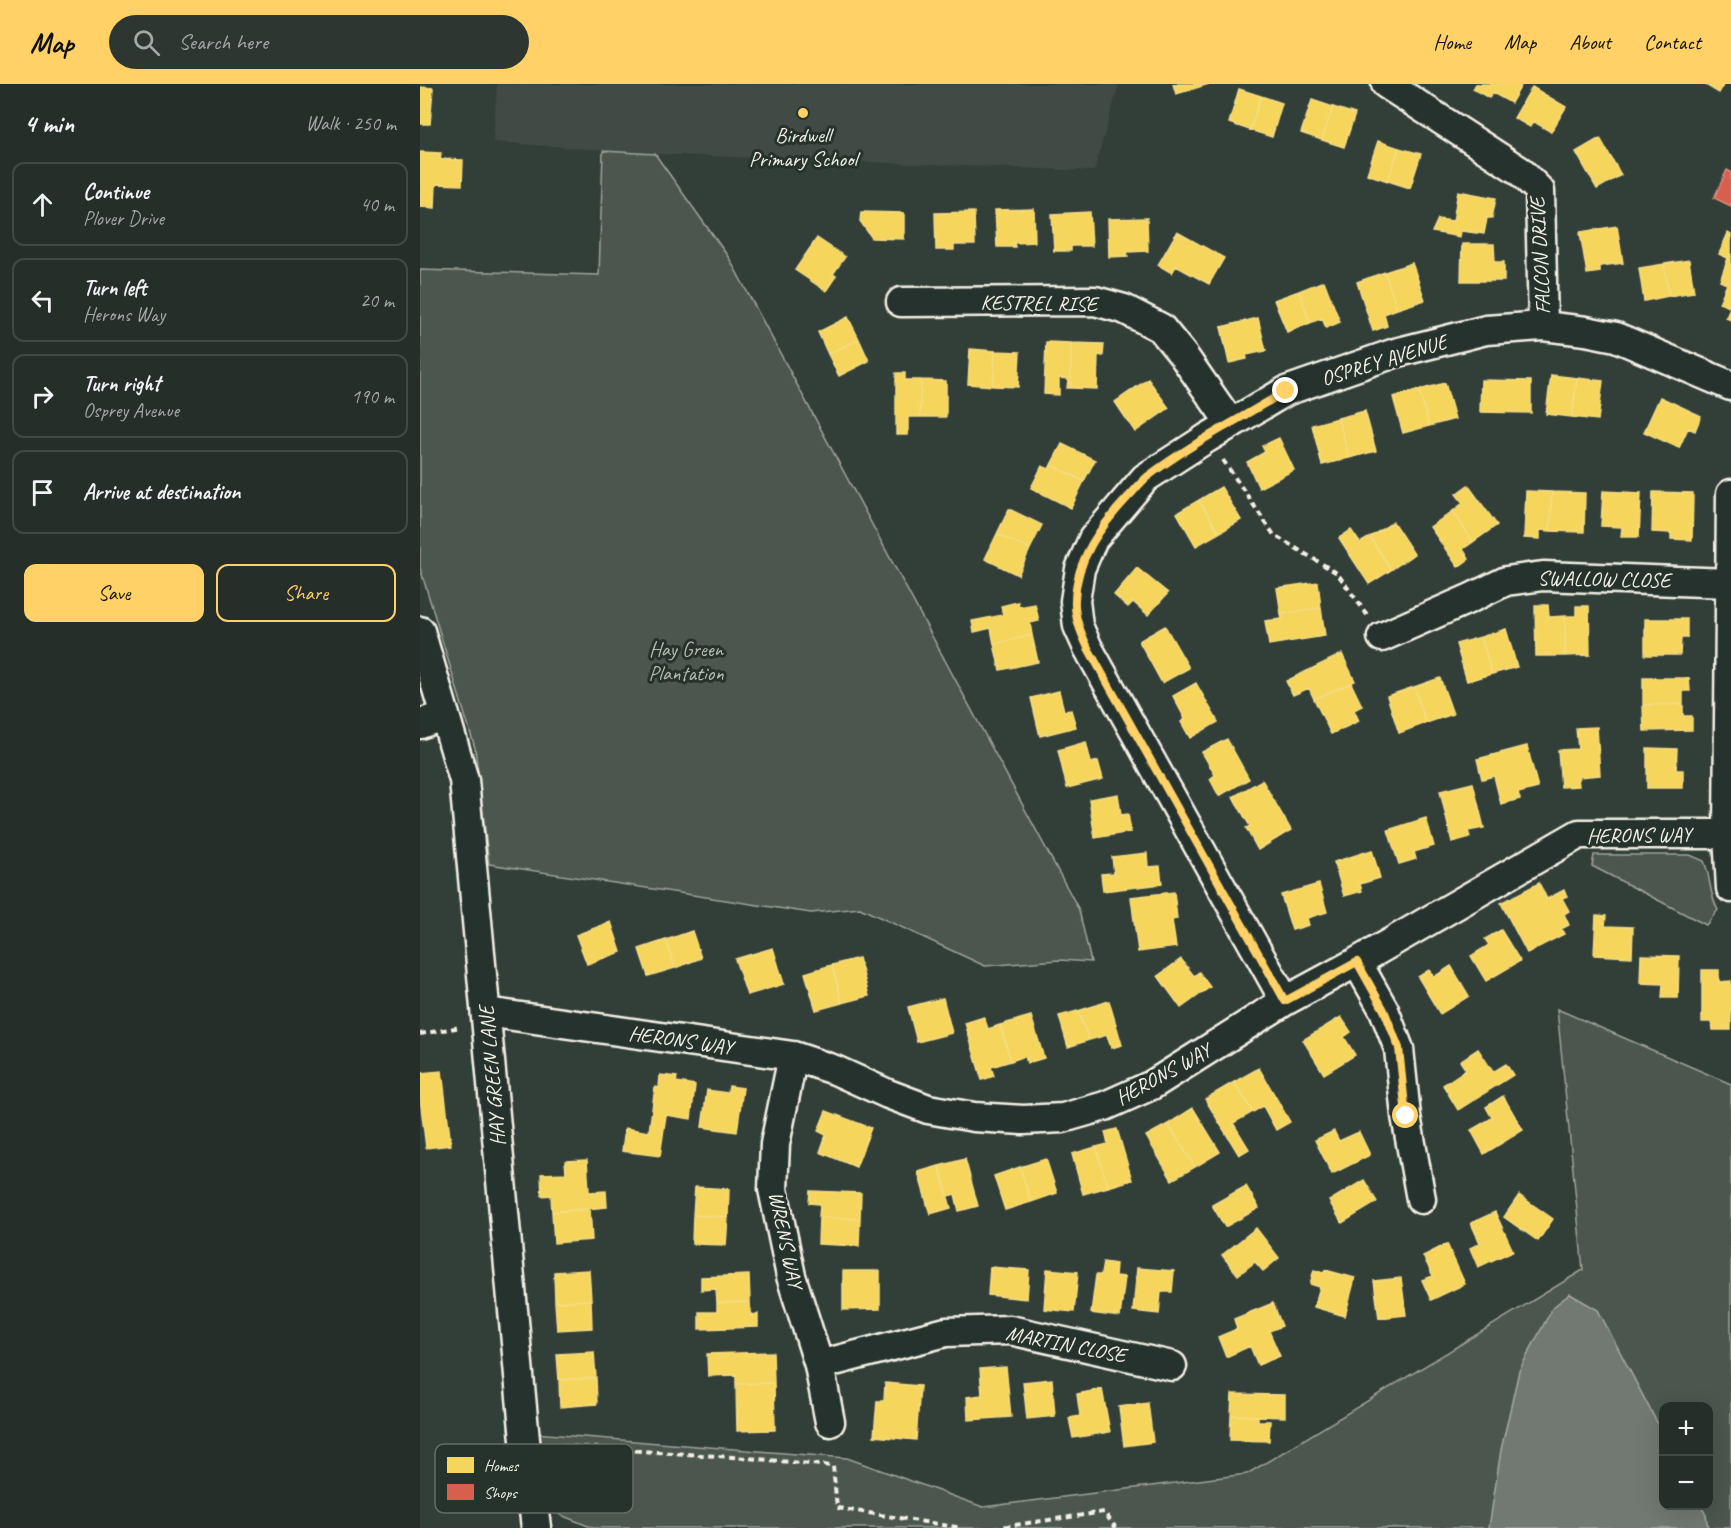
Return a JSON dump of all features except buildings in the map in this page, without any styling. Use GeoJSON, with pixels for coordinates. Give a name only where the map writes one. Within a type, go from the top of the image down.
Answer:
{"type":"FeatureCollection","features":[{"type":"Feature","properties":{"kind":"street","name":"FALCON DRIVE"},"geometry":{"type":"LineString","coordinates":[[1386,84],[1520,171],[1540,191],[1544,326]]}},
{"type":"Feature","properties":{"kind":"street","name":"KESTREL RISE"},"geometry":{"type":"LineString","coordinates":[[901,302],[1095,301],[1124,309],[1161,328],[1183,355],[1219,431]]}},
{"type":"Feature","properties":{"kind":"street","name":"OSPREY AVENUE"},"geometry":{"type":"LineString","coordinates":[[1285,1001],[1088,648],[1078,626],[1074,601],[1080,569],[1093,539],[1145,478],[1286,391],[1395,353],[1486,330],[1544,326],[1587,331],[1616,338],[1731,386]]}},
{"type":"Feature","properties":{"kind":"street"},"geometry":{"type":"LineString","coordinates":[[1731,494],[1728,834],[1731,888]]}},
{"type":"Feature","properties":{"kind":"street","name":"SWALLOW CLOSE"},"geometry":{"type":"LineString","coordinates":[[1382,637],[1506,581],[1544,576],[1730,583]]}},
{"type":"Feature","properties":{"kind":"street","name":"HAY GREEN LANE"},"geometry":{"type":"LineString","coordinates":[[420,631],[432,720],[464,780],[526,1444]]}},
{"type":"Feature","properties":{"kind":"street","name":"HERONS WAY"},"geometry":{"type":"LineString","coordinates":[[487,1020],[793,1056],[835,1070],[928,1109],[974,1117],[1023,1120],[1063,1118],[1105,1106],[1152,1085],[1285,1001],[1579,834],[1728,834]]}},
{"type":"Feature","properties":{"kind":"street"},"geometry":{"type":"LineString","coordinates":[[1357,962],[1384,1010],[1399,1048],[1406,1116],[1421,1200]]}},
{"type":"Feature","properties":{"kind":"street","name":"WRENS WAY"},"geometry":{"type":"LineString","coordinates":[[793,1056],[775,1144],[773,1189],[791,1276],[819,1365],[830,1422]]}},
{"type":"Feature","properties":{"kind":"street","name":"MARTIN CLOSE"},"geometry":{"type":"LineString","coordinates":[[819,1365],[946,1332],[1010,1330],[1172,1366]]}},
{"type":"Feature","properties":{"kind":"path"},"geometry":{"type":"LineString","coordinates":[[1219,431],[1274,535],[1337,573],[1382,637]]}},
{"type":"Feature","properties":{"kind":"path"},"geometry":{"type":"LineString","coordinates":[[420,1034],[472,1025],[487,1020]]}},
{"type":"Feature","properties":{"kind":"path"},"geometry":{"type":"LineString","coordinates":[[525,1440],[536,1439],[544,1444]]}},
{"type":"Feature","properties":{"kind":"path"},"geometry":{"type":"LineString","coordinates":[[633,1451],[833,1466],[837,1508],[962,1528]]}},
{"type":"Feature","properties":{"kind":"path"},"geometry":{"type":"LineString","coordinates":[[994,1528],[1104,1512],[1116,1528]]}},
{"type":"Feature","properties":{"kind":"shaded area","name":"Birdwell Primary School"},"geometry":{"type":"Polygon","coordinates":[[[497,84],[1119,84],[1094,171],[655,154],[493,142],[497,84]]]}},
{"type":"Feature","properties":{"kind":"shaded area"},"geometry":{"type":"Polygon","coordinates":[[[1570,1294],[1598,1310],[1659,1426],[1659,1510],[1703,1510],[1708,1528],[1489,1528],[1501,1450],[1519,1371],[1553,1307],[1570,1294]]]}},
{"type":"Feature","properties":{"kind":"green space","name":"Hay Green Plantation"},"geometry":{"type":"Polygon","coordinates":[[[603,151],[655,154],[729,258],[1079,910],[1091,962],[1059,960],[985,966],[860,908],[811,913],[489,864],[475,748],[420,568],[420,270],[599,275],[603,151]]]}},
{"type":"Feature","properties":{"kind":"green space"},"geometry":{"type":"Polygon","coordinates":[[[1594,855],[1690,855],[1704,861],[1718,910],[1706,925],[1592,866],[1594,855]]]}},
{"type":"Feature","properties":{"kind":"green space"},"geometry":{"type":"Polygon","coordinates":[[[1557,1009],[1731,1084],[1731,1528],[593,1528],[556,1513],[633,1513],[633,1444],[537,1444],[535,1433],[847,1458],[983,1507],[1247,1474],[1583,1270],[1557,1009]]]}},
{"type":"Feature","properties":{"kind":"place","name":"Birdwell Primary School"},"geometry":{"type":"Point","coordinates":[803,113]}},
{"type":"Feature","properties":{"kind":"route"},"geometry":{"type":"LineString","coordinates":[[1286,391],[1145,478],[1121,505],[1093,539],[1080,569],[1074,601],[1078,626],[1088,648],[1285,1001],[1357,962],[1384,1010],[1399,1048],[1406,1116]]}}]}
